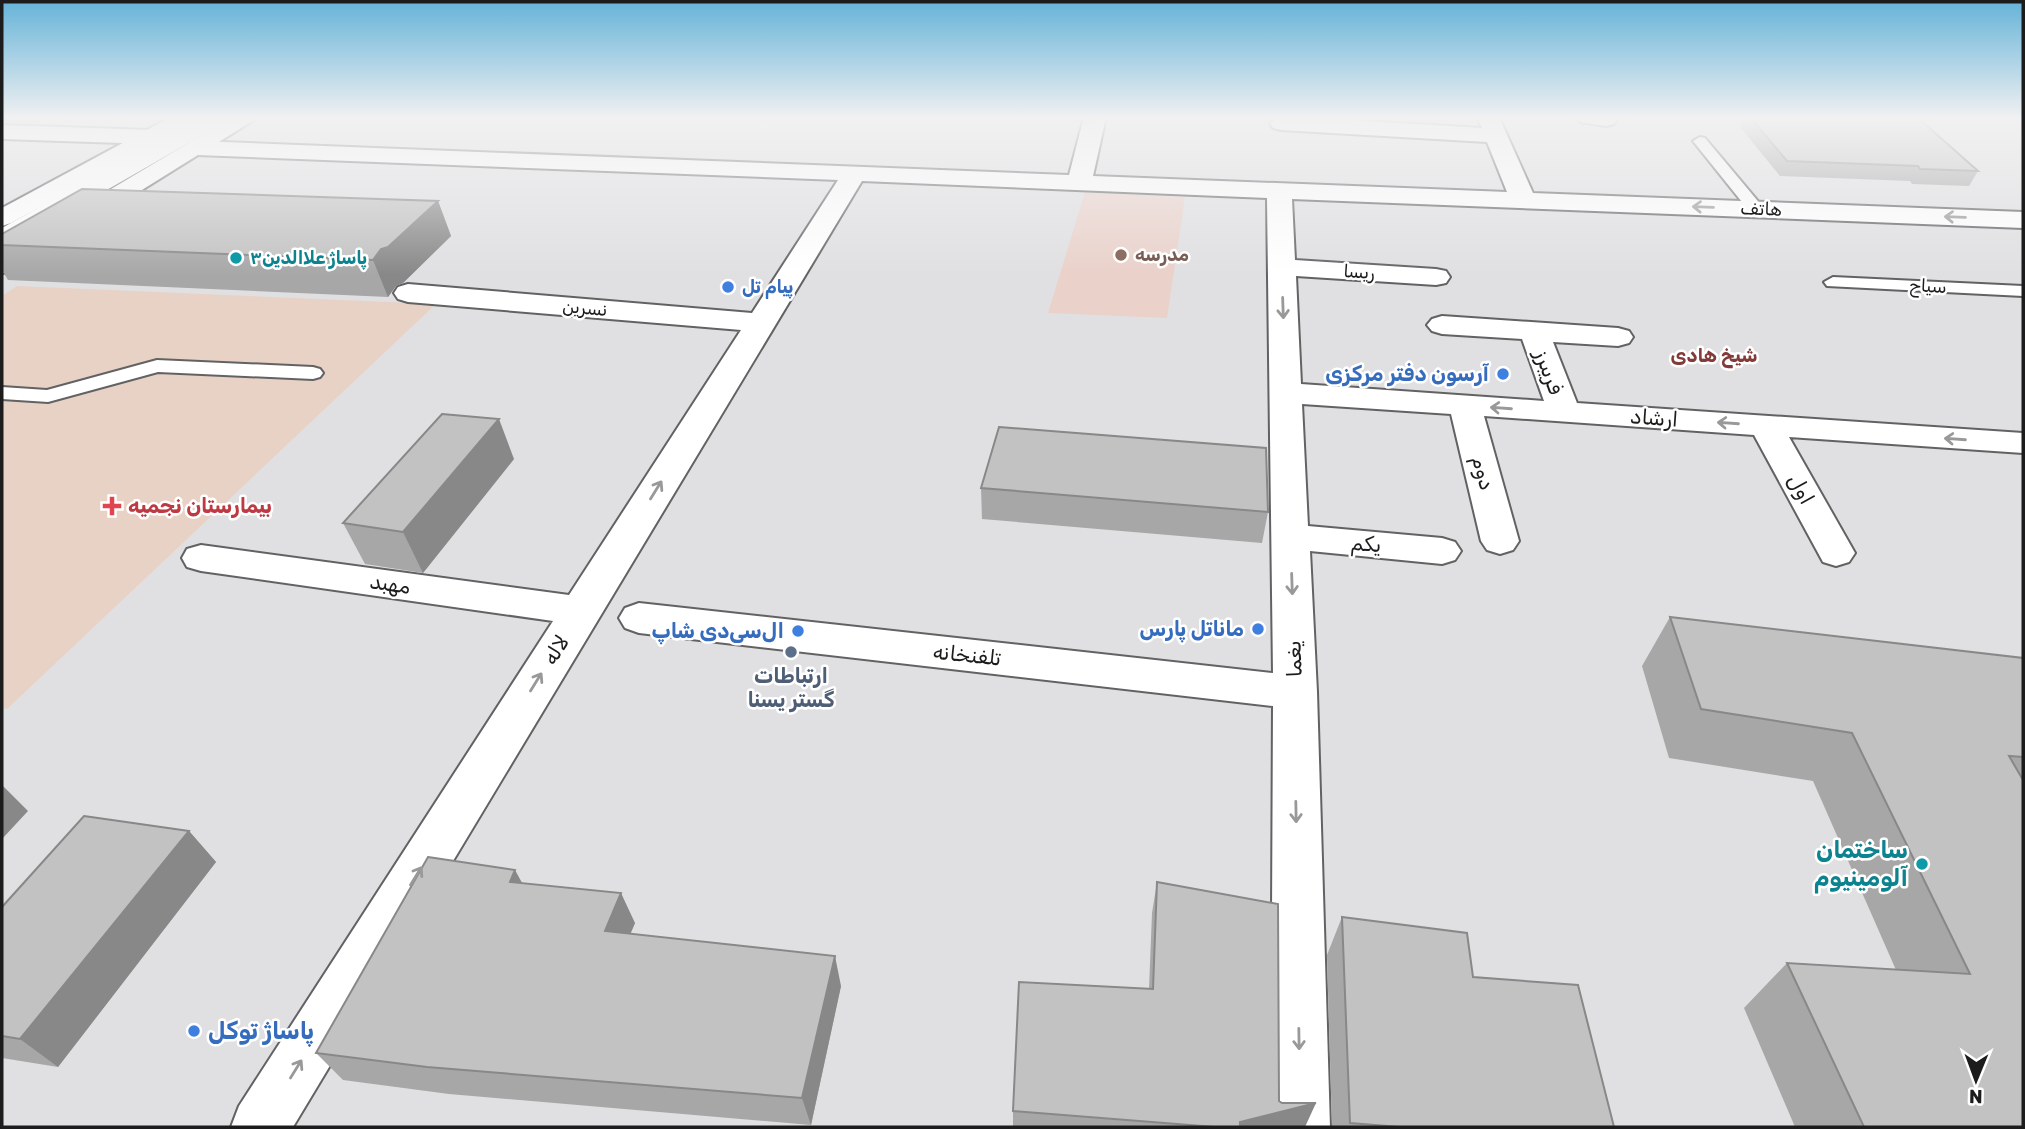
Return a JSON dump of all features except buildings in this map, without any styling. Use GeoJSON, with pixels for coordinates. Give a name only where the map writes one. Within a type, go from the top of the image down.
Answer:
{"type":"FeatureCollection","features":[{"type":"Feature","properties":{"kind":"street"},"geometry":{"type":"LineString","coordinates":[[2,218],[91,170]]}},
{"type":"Feature","properties":{"kind":"street"},"geometry":{"type":"LineString","coordinates":[[2,239],[125,170]]}},
{"type":"Feature","properties":{"kind":"street"},"geometry":{"type":"LineString","coordinates":[[2,265],[139,170]]}},
{"type":"Feature","properties":{"kind":"street","name":"هاتف"},"geometry":{"type":"LineString","coordinates":[[794,170],[2023,220]]}},
{"type":"Feature","properties":{"kind":"street"},"geometry":{"type":"LineString","coordinates":[[1079,183],[1082,170]]}},
{"type":"Feature","properties":{"kind":"street"},"geometry":{"type":"LineString","coordinates":[[1510,170],[1522,200]]}},
{"type":"Feature","properties":{"kind":"street","name":"لاله"},"geometry":{"type":"LineString","coordinates":[[260,1127],[854,174]]}},
{"type":"Feature","properties":{"kind":"street","name":"یغما"},"geometry":{"type":"LineString","coordinates":[[1279,191],[1285,393],[1274,457],[1290,537],[1295,692],[1300,1127]]}},
{"type":"Feature","properties":{"kind":"street","name":"ریسا"},"geometry":{"type":"LineString","coordinates":[[1282,267],[1436,277]]}},
{"type":"Feature","properties":{"kind":"street","name":"نسرین"},"geometry":{"type":"LineString","coordinates":[[408,293],[761,323]]}},
{"type":"Feature","properties":{"kind":"street"},"geometry":{"type":"LineString","coordinates":[[1442,325],[1618,337]]}},
{"type":"Feature","properties":{"kind":"street","name":"فریبرز"},"geometry":{"type":"LineString","coordinates":[[1534,331],[1564,412]]}},
{"type":"Feature","properties":{"kind":"street","name":"ارشاد"},"geometry":{"type":"LineString","coordinates":[[1285,393],[2023,443]]}},
{"type":"Feature","properties":{"kind":"street","name":"دوم"},"geometry":{"type":"LineString","coordinates":[[1465,405],[1500,541]]}},
{"type":"Feature","properties":{"kind":"street","name":"اول"},"geometry":{"type":"LineString","coordinates":[[1766,426],[1836,553]]}},
{"type":"Feature","properties":{"kind":"street","name":"یکم"},"geometry":{"type":"LineString","coordinates":[[1290,537],[1441,551]]}},
{"type":"Feature","properties":{"kind":"street","name":"مهبد"},"geometry":{"type":"LineString","coordinates":[[201,558],[580,611]]}},
{"type":"Feature","properties":{"kind":"street","name":"تلفنخانه"},"geometry":{"type":"LineString","coordinates":[[639,618],[1295,692]]}},
{"type":"Feature","properties":{"kind":"lane"},"geometry":{"type":"LineString","coordinates":[[1724,170],[1756,209]]}},
{"type":"Feature","properties":{"kind":"lane","name":"سیاح"},"geometry":{"type":"LineString","coordinates":[[1833,282],[2023,291]]}},
{"type":"Feature","properties":{"kind":"lane"},"geometry":{"type":"LineString","coordinates":[[2,393],[48,396],[157,366],[313,373]]}},
{"type":"Feature","properties":{"kind":"shaded area","name":"مدرسه"},"geometry":{"type":"Polygon","coordinates":[[[1085,192],[1185,197],[1167,318],[1048,313],[1085,192]]]}},
{"type":"Feature","properties":{"kind":"shaded area","name":"بیمارستان نجمیه"},"geometry":{"type":"Polygon","coordinates":[[[17,286],[436,304],[7,709],[2,708],[2,296],[17,286]]]}},
{"type":"Feature","properties":{"kind":"place","name":"مدرسه"},"geometry":{"type":"Point","coordinates":[1121,255]}},
{"type":"Feature","properties":{"kind":"place","name":"پاساژ علاالدین۳"},"geometry":{"type":"Point","coordinates":[236,258]}},
{"type":"Feature","properties":{"kind":"place","name":"پیام تل"},"geometry":{"type":"Point","coordinates":[728,287]}},
{"type":"Feature","properties":{"kind":"place","name":"آرسون دفتر مرکزی"},"geometry":{"type":"Point","coordinates":[1503,374]}},
{"type":"Feature","properties":{"kind":"place","name":"بیمارستان نجمیه"},"geometry":{"type":"Point","coordinates":[112,506]}},
{"type":"Feature","properties":{"kind":"place","name":"ماناتل پارس"},"geometry":{"type":"Point","coordinates":[1258,629]}},
{"type":"Feature","properties":{"kind":"place","name":"ال‌سی‌دی شاپ"},"geometry":{"type":"Point","coordinates":[798,631]}},
{"type":"Feature","properties":{"kind":"place","name":"ارتباطات گستر یسنا"},"geometry":{"type":"Point","coordinates":[791,652]}},
{"type":"Feature","properties":{"kind":"place","name":"ساختمان آلومینیوم"},"geometry":{"type":"Point","coordinates":[1922,864]}},
{"type":"Feature","properties":{"kind":"place","name":"پاساژ توکل"},"geometry":{"type":"Point","coordinates":[194,1031]}},
{"type":"Feature","properties":{"kind":"district","name":"شیخ هادی"},"geometry":{"type":"Point","coordinates":[1714,355]}}]}
